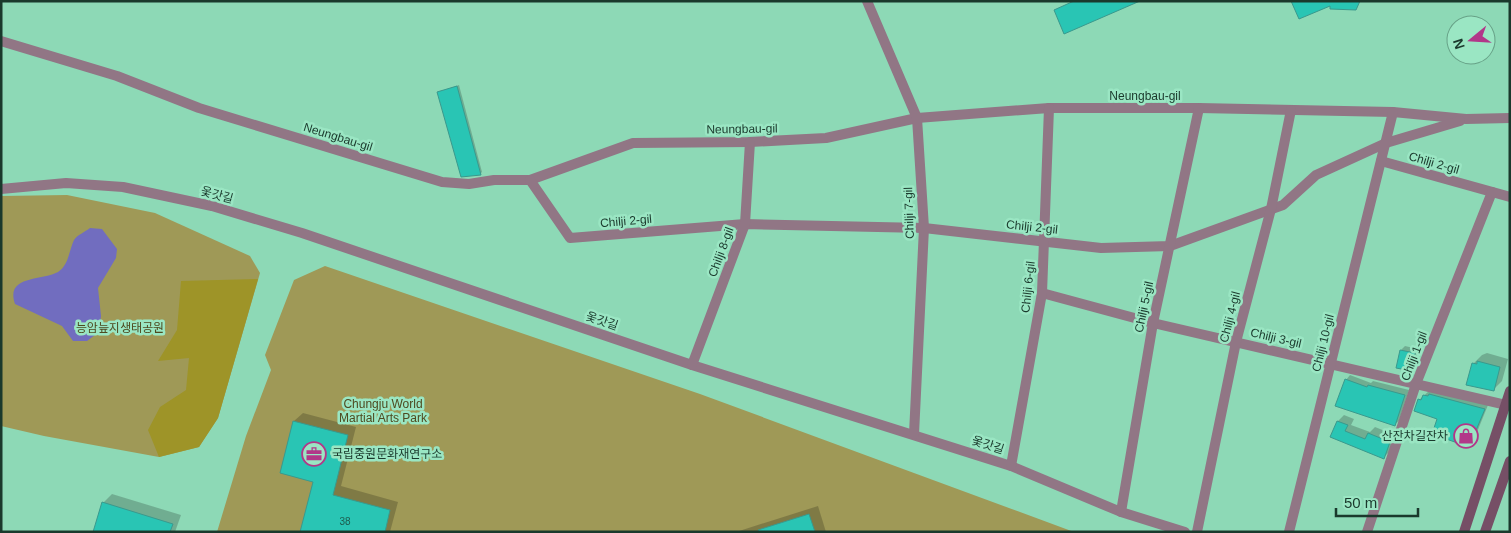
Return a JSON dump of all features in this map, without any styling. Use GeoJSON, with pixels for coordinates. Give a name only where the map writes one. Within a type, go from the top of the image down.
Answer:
{"type":"FeatureCollection","features":[{"type":"Feature","properties":{"kind":"main road"},"geometry":{"type":"LineString","coordinates":[[1464,532],[1508,406],[1510,391]]}},
{"type":"Feature","properties":{"kind":"main road"},"geometry":{"type":"LineString","coordinates":[[1485,532],[1510,461]]}},
{"type":"Feature","properties":{"kind":"street","name":"Chilji 7-gil"},"geometry":{"type":"LineString","coordinates":[[867,1],[917,118],[924,228],[914,434]]}},
{"type":"Feature","properties":{"kind":"street","name":"Neungbau-gil"},"geometry":{"type":"LineString","coordinates":[[1,41],[117,76],[199,108],[442,182],[470,184],[494,180],[530,180],[633,143],[750,142],[826,138],[917,118],[1049,108],[1199,108],[1393,112],[1466,120],[1510,118]]}},
{"type":"Feature","properties":{"kind":"street","name":"Chilji 6-gil"},"geometry":{"type":"LineString","coordinates":[[1011,466],[1042,293],[1049,108]]}},
{"type":"Feature","properties":{"kind":"street","name":"Chilji 5-gil"},"geometry":{"type":"LineString","coordinates":[[1121,512],[1153,323],[1199,108]]}},
{"type":"Feature","properties":{"kind":"street","name":"Chilji 4-gil"},"geometry":{"type":"LineString","coordinates":[[1197,532],[1236,342],[1271,208],[1291,110]]}},
{"type":"Feature","properties":{"kind":"street"},"geometry":{"type":"LineString","coordinates":[[1381,161],[1393,112]]}},
{"type":"Feature","properties":{"kind":"street","name":"Chilji 2-gil"},"geometry":{"type":"LineString","coordinates":[[530,180],[570,238],[745,224],[924,228],[1101,248],[1170,246],[1283,205],[1316,175],[1386,143],[1466,120]]}},
{"type":"Feature","properties":{"kind":"street","name":"Chilji 8-gil"},"geometry":{"type":"LineString","coordinates":[[692,365],[745,224],[750,142]]}},
{"type":"Feature","properties":{"kind":"street","name":"Chilji 2-gil"},"geometry":{"type":"LineString","coordinates":[[1381,161],[1510,197]]}},
{"type":"Feature","properties":{"kind":"street","name":"Chilji 10-gil"},"geometry":{"type":"LineString","coordinates":[[1289,532],[1381,161]]}},
{"type":"Feature","properties":{"kind":"street","name":"옻갓길"},"geometry":{"type":"LineString","coordinates":[[1,189],[66,183],[123,187],[212,206],[302,233],[692,365],[1011,466],[1121,512],[1185,532]]}},
{"type":"Feature","properties":{"kind":"street","name":"Chilji 1-gil"},"geometry":{"type":"LineString","coordinates":[[1367,532],[1416,384],[1492,192]]}},
{"type":"Feature","properties":{"kind":"street","name":"Chilji 3-gil"},"geometry":{"type":"LineString","coordinates":[[1042,293],[1153,323],[1508,406]]}},
{"type":"Feature","properties":{"kind":"green space","name":"능암늪지생태공원"},"geometry":{"type":"Polygon","coordinates":[[[67,195],[155,213],[250,256],[260,273],[218,418],[199,447],[159,457],[44,436],[1,426],[1,196],[67,195]]]}},
{"type":"Feature","properties":{"kind":"green space","name":"Chungju World Martial Arts Park"},"geometry":{"type":"Polygon","coordinates":[[[325,266],[700,394],[1074,532],[217,532],[246,436],[271,370],[265,355],[294,280],[325,266]]]}},
{"type":"Feature","properties":{"kind":"shaded area"},"geometry":{"type":"Polygon","coordinates":[[[90,228],[102,229],[117,249],[116,258],[98,288],[101,316],[99,332],[87,341],[73,341],[62,326],[15,304],[13,295],[15,288],[27,280],[51,275],[62,269],[67,261],[74,240],[90,228]]]}},
{"type":"Feature","properties":{"kind":"shaded area"},"geometry":{"type":"Polygon","coordinates":[[[258,279],[218,418],[199,447],[159,457],[148,430],[160,407],[186,390],[189,358],[158,361],[177,330],[181,281],[258,279]]]}},
{"type":"Feature","properties":{"kind":"building"},"geometry":{"type":"Polygon","coordinates":[[[1074,1],[1140,1],[1064,34],[1054,10],[1074,1]]]}},
{"type":"Feature","properties":{"kind":"building"},"geometry":{"type":"Polygon","coordinates":[[[1291,1],[1360,1],[1356,10],[1330,9],[1330,6],[1299,19],[1291,1]]]}},
{"type":"Feature","properties":{"kind":"building"},"geometry":{"type":"Polygon","coordinates":[[[457,86],[481,175],[461,177],[437,92],[457,86]]]}},
{"type":"Feature","properties":{"kind":"building"},"geometry":{"type":"Polygon","coordinates":[[[1400,350],[1415,353],[1412,371],[1396,368],[1400,350]]]}},
{"type":"Feature","properties":{"kind":"building"},"geometry":{"type":"Polygon","coordinates":[[[1477,361],[1500,367],[1494,391],[1466,385],[1472,363],[1477,364],[1477,361]]]}},
{"type":"Feature","properties":{"kind":"building"},"geometry":{"type":"Polygon","coordinates":[[[1345,379],[1367,387],[1368,385],[1405,395],[1395,426],[1335,406],[1345,379]]]}},
{"type":"Feature","properties":{"kind":"building"},"geometry":{"type":"Polygon","coordinates":[[[1429,394],[1485,409],[1469,447],[1432,434],[1437,419],[1414,411],[1418,399],[1421,400],[1423,395],[1428,396],[1429,394]]]}},
{"type":"Feature","properties":{"kind":"building"},"geometry":{"type":"Polygon","coordinates":[[[293,421],[348,435],[333,495],[390,510],[385,532],[300,532],[313,482],[280,473],[293,421]]]}},
{"type":"Feature","properties":{"kind":"building"},"geometry":{"type":"Polygon","coordinates":[[[1337,421],[1348,425],[1345,431],[1365,439],[1368,433],[1390,442],[1384,459],[1330,437],[1337,421]]]}},
{"type":"Feature","properties":{"kind":"building"},"geometry":{"type":"Polygon","coordinates":[[[102,502],[173,524],[170,532],[93,532],[102,502]]]}},
{"type":"Feature","properties":{"kind":"building"},"geometry":{"type":"Polygon","coordinates":[[[809,514],[815,532],[759,532],[758,530],[809,514]]]}},
{"type":"Feature","properties":{"kind":"place","name":"산잔차길잔차"},"geometry":{"type":"Point","coordinates":[1466,436]}},
{"type":"Feature","properties":{"kind":"place","name":"국립중원문화재연구소"},"geometry":{"type":"Point","coordinates":[314,454]}}]}
